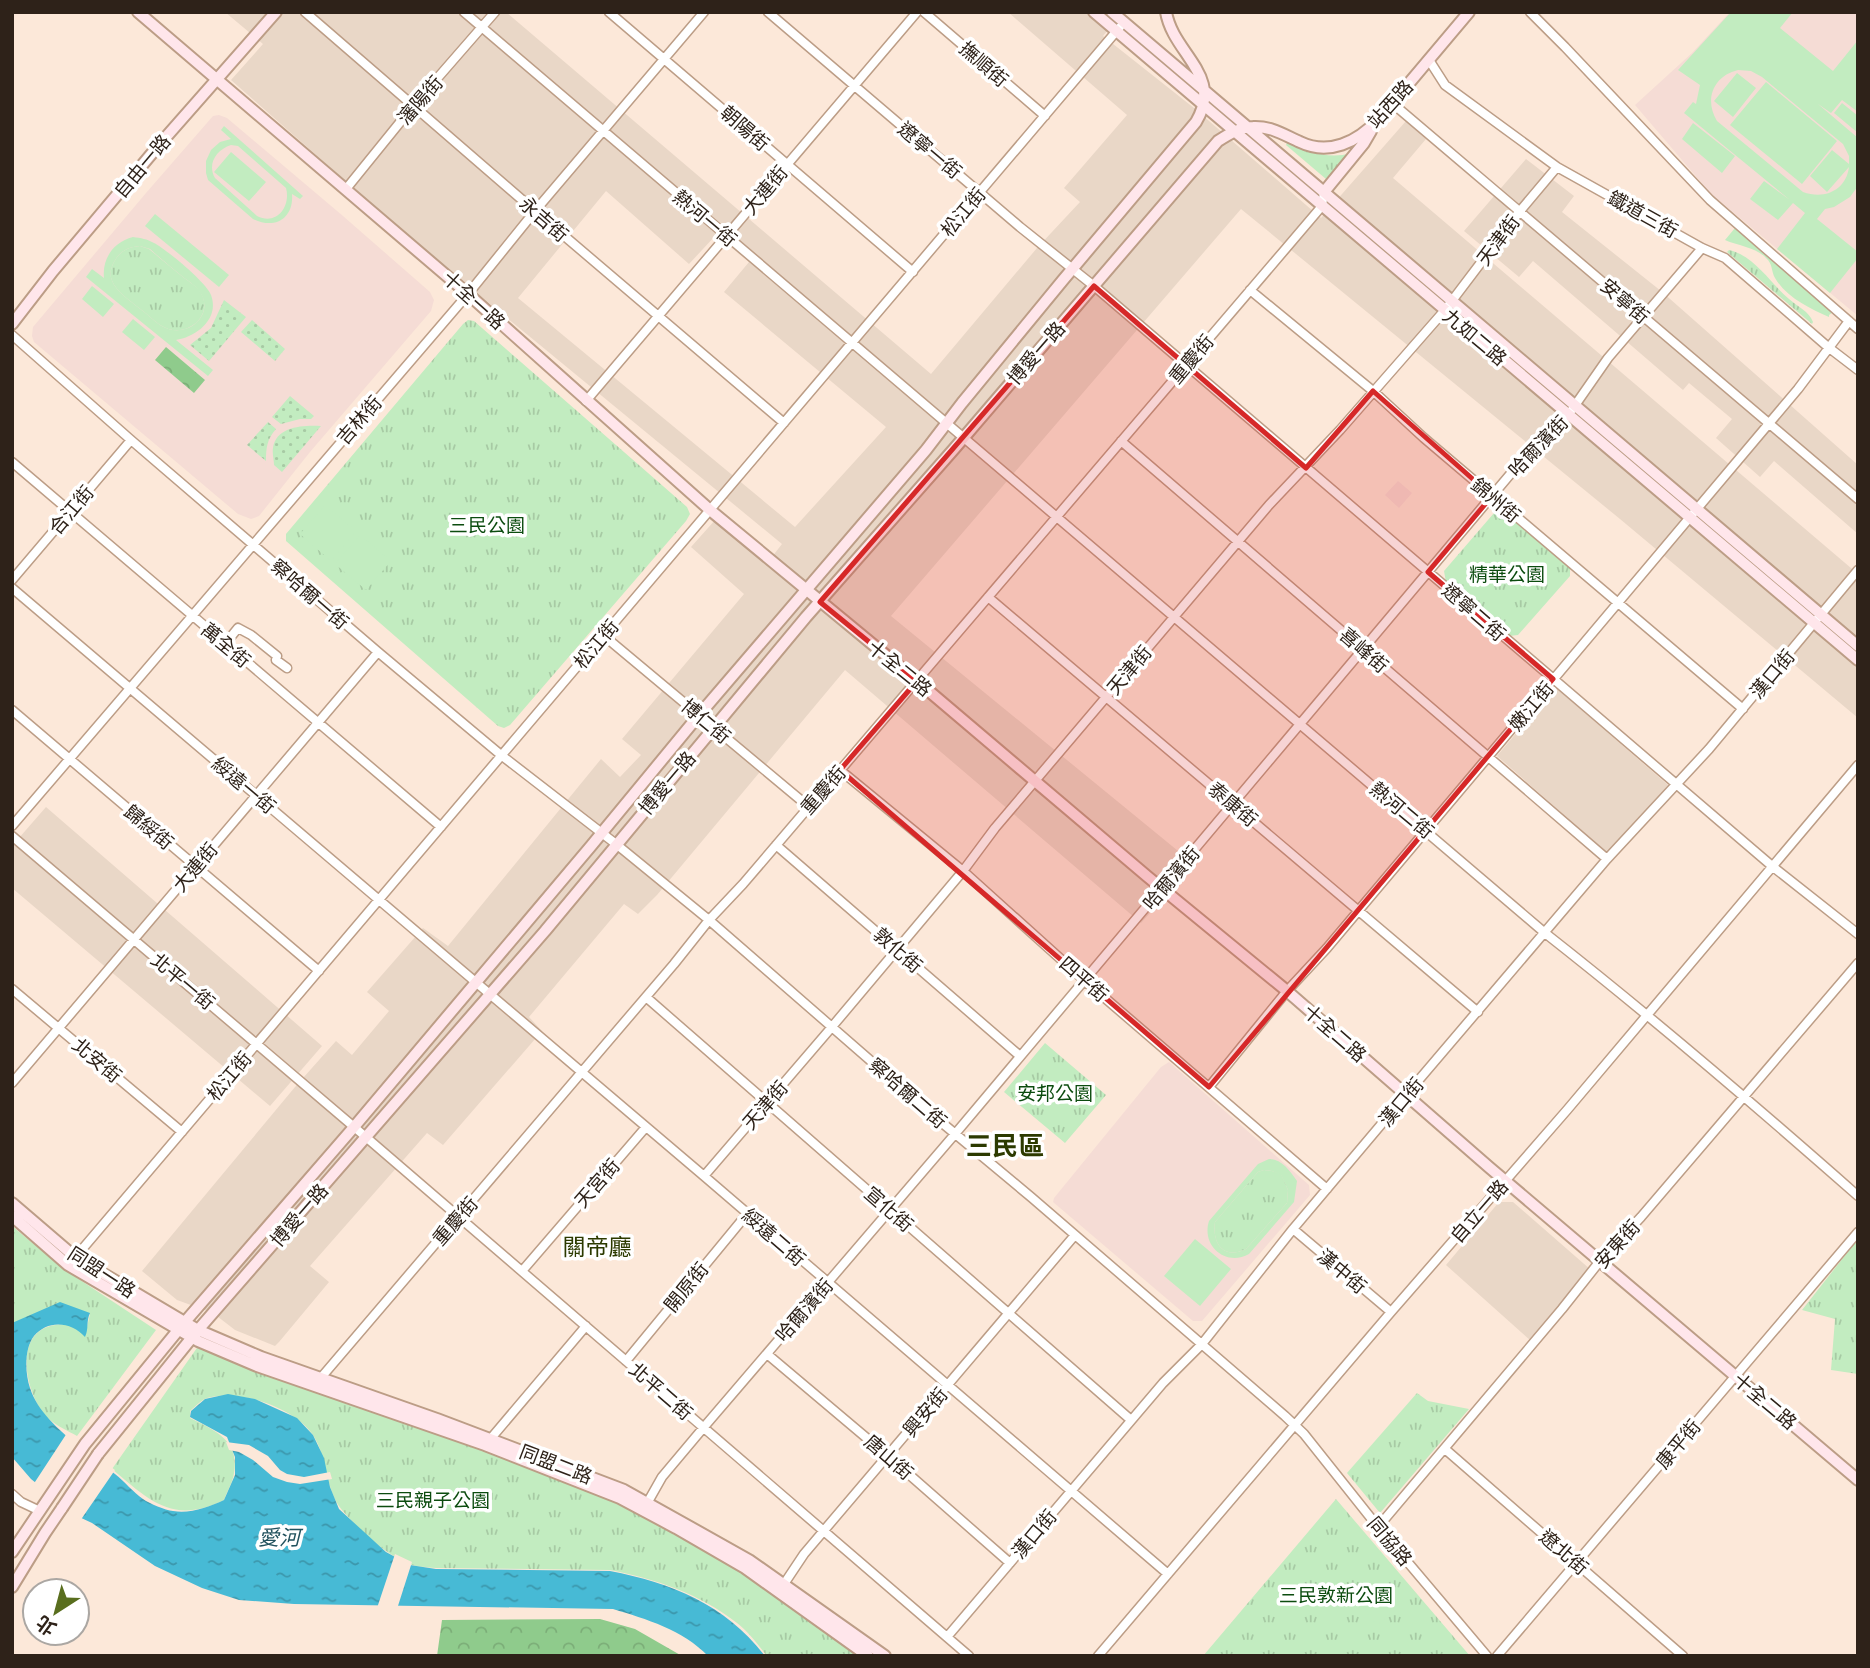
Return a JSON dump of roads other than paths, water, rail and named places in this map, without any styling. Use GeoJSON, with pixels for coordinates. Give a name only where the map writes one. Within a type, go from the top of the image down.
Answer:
{"type":"FeatureCollection","features":[{"type":"Feature","properties":{"kind":"street","name":"十全一路"},"geometry":{"type":"LineString","coordinates":[[138,12],[468,294],[710,510],[807,591]]}},
{"type":"Feature","properties":{"kind":"street","name":"自由一路"},"geometry":{"type":"LineString","coordinates":[[12,324],[159,145],[276,12]]}},
{"type":"Feature","properties":{"kind":"street","name":"永吉街"},"geometry":{"type":"LineString","coordinates":[[305,12],[784,423]]}},
{"type":"Feature","properties":{"kind":"street","name":"熱河一街"},"geometry":{"type":"LineString","coordinates":[[464,12],[947,423]]}},
{"type":"Feature","properties":{"kind":"street","name":"瀋陽街"},"geometry":{"type":"LineString","coordinates":[[346,189],[495,12]]}},
{"type":"Feature","properties":{"kind":"street","name":"朝陽街"},"geometry":{"type":"LineString","coordinates":[[610,12],[913,272]]}},
{"type":"Feature","properties":{"kind":"street","name":"吉林街"},"geometry":{"type":"LineString","coordinates":[[12,826],[468,294],[704,12]]}},
{"type":"Feature","properties":{"kind":"street","name":"遼寧一街"},"geometry":{"type":"LineString","coordinates":[[768,12],[1094,286]]}},
{"type":"Feature","properties":{"kind":"street","name":"大連街"},"geometry":{"type":"LineString","coordinates":[[586,401],[916,12]]}},
{"type":"Feature","properties":{"kind":"street","name":"撫順街"},"geometry":{"type":"LineString","coordinates":[[924,12],[1045,116]]}},
{"type":"Feature","properties":{"kind":"street","name":"九如二路"},"geometry":{"type":"LineString","coordinates":[[1094,12],[1120,27],[1248,127],[1324,192],[1569,415],[1693,513]]}},
{"type":"Feature","properties":{"kind":"street","name":"九如二路"},"geometry":{"type":"LineString","coordinates":[[1112,12],[1120,27],[1204,106],[1322,206],[1576,405],[1693,513],[1818,620],[1858,660]]}},
{"type":"Feature","properties":{"kind":"street"},"geometry":{"type":"LineString","coordinates":[[1120,27],[1132,12]]}},
{"type":"Feature","properties":{"kind":"street"},"geometry":{"type":"LineString","coordinates":[[1166,12],[1170,29],[1192,61],[1206,93],[1204,106]]}},
{"type":"Feature","properties":{"kind":"street","name":"站西路"},"geometry":{"type":"LineString","coordinates":[[1248,127],[1269,128],[1302,144],[1325,148],[1349,142],[1365,133],[1378,120],[1469,12]]}},
{"type":"Feature","properties":{"kind":"street"},"geometry":{"type":"LineString","coordinates":[[1530,12],[1710,200],[1858,329]]}},
{"type":"Feature","properties":{"kind":"street","name":"松江街"},"geometry":{"type":"LineString","coordinates":[[72,1261],[1120,27]]}},
{"type":"Feature","properties":{"kind":"street","name":"鐵道三街"},"geometry":{"type":"LineString","coordinates":[[1429,60],[1445,85],[1557,167],[1702,248],[1725,258],[1858,370]]}},
{"type":"Feature","properties":{"kind":"street","name":"安寧街"},"geometry":{"type":"LineString","coordinates":[[1392,103],[1858,499]]}},
{"type":"Feature","properties":{"kind":"street","name":"博愛一路"},"geometry":{"type":"LineString","coordinates":[[40,1511],[85,1444],[181,1326],[354,1127],[699,715],[807,591],[1192,127],[1204,106]]}},
{"type":"Feature","properties":{"kind":"street"},"geometry":{"type":"LineString","coordinates":[[1322,206],[1324,192],[1364,143],[1378,120]]}},
{"type":"Feature","properties":{"kind":"street","name":"博愛一路"},"geometry":{"type":"LineString","coordinates":[[12,1587],[98,1454],[195,1334],[491,994],[820,602],[1214,145],[1234,132],[1248,127]]}},
{"type":"Feature","properties":{"kind":"street","name":"天津街"},"geometry":{"type":"LineString","coordinates":[[704,1176],[1269,505],[1306,468],[1448,306],[1557,167]]}},
{"type":"Feature","properties":{"kind":"street","name":"重慶街"},"geometry":{"type":"LineString","coordinates":[[318,1381],[709,920],[809,807],[1322,206]]}},
{"type":"Feature","properties":{"kind":"street","name":"哈爾濱街"},"geometry":{"type":"LineString","coordinates":[[645,1506],[662,1477],[704,1427],[955,1134],[1523,459],[1569,415],[1608,358],[1702,248]]}},
{"type":"Feature","properties":{"kind":"street","name":"遼寧二街"},"geometry":{"type":"LineString","coordinates":[[1094,286],[1772,866],[1858,934]]}},
{"type":"Feature","properties":{"kind":"street","name":"錦州街"},"geometry":{"type":"LineString","coordinates":[[1250,290],[1373,391],[1743,709]]}},
{"type":"Feature","properties":{"kind":"street","name":"嫩江街"},"geometry":{"type":"LineString","coordinates":[[1209,1087],[1287,991],[1358,911],[1769,424],[1849,321]]}},
{"type":"Feature","properties":{"kind":"street","name":"察哈爾一街"},"geometry":{"type":"LineString","coordinates":[[12,335],[378,652],[502,755],[616,844]]}},
{"type":"Feature","properties":{"kind":"street","name":"熱河二街"},"geometry":{"type":"LineString","coordinates":[[947,423],[1545,933],[1745,1096],[1858,1196]]}},
{"type":"Feature","properties":{"kind":"street","name":"合江街"},"geometry":{"type":"LineString","coordinates":[[12,580],[131,440]]}},
{"type":"Feature","properties":{"kind":"street","name":"喜峰街"},"geometry":{"type":"LineString","coordinates":[[1121,441],[1607,859]]}},
{"type":"Feature","properties":{"kind":"street","name":"萬全街"},"geometry":{"type":"LineString","coordinates":[[12,462],[441,827]]}},
{"type":"Feature","properties":{"kind":"street","name":"漢口街"},"geometry":{"type":"LineString","coordinates":[[947,1637],[1163,1383],[1202,1344],[1293,1229],[1406,1095],[1607,859],[1743,709],[1858,570]]}},
{"type":"Feature","properties":{"kind":"street","name":"綏遠一街"},"geometry":{"type":"LineString","coordinates":[[12,588],[476,981]]}},
{"type":"Feature","properties":{"kind":"street","name":"十全二路"},"geometry":{"type":"LineString","coordinates":[[807,591],[1161,889],[1287,991],[1858,1480]]}},
{"type":"Feature","properties":{"kind":"street","name":"泰康街"},"geometry":{"type":"LineString","coordinates":[[988,597],[1478,1012]]}},
{"type":"Feature","properties":{"kind":"street","name":"九如二路"},"geometry":{"type":"LineString","coordinates":[[1818,620],[1858,646]]}},
{"type":"Feature","properties":{"kind":"street"},"geometry":{"type":"LineString","coordinates":[[225,644],[238,628],[277,656],[276,660],[287,668]]}},
{"type":"Feature","properties":{"kind":"street","name":"博仁街"},"geometry":{"type":"LineString","coordinates":[[603,635],[809,807]]}},
{"type":"Feature","properties":{"kind":"street","name":"大連街"},"geometry":{"type":"LineString","coordinates":[[12,1083],[378,652]]}},
{"type":"Feature","properties":{"kind":"street","name":"歸綏街"},"geometry":{"type":"LineString","coordinates":[[12,710],[318,971]]}},
{"type":"Feature","properties":{"kind":"street","name":"自立一路"},"geometry":{"type":"LineString","coordinates":[[1098,1656],[1648,1015],[1858,765]]}},
{"type":"Feature","properties":{"kind":"street","name":"四平街"},"geometry":{"type":"LineString","coordinates":[[840,770],[963,871],[1084,980],[1327,1189]]}},
{"type":"Feature","properties":{"kind":"street","name":"北平一街"},"geometry":{"type":"LineString","coordinates":[[12,836],[354,1127]]}},
{"type":"Feature","properties":{"kind":"street","name":"察哈爾二街"},"geometry":{"type":"LineString","coordinates":[[616,844],[709,920],[831,1028],[1295,1424]]}},
{"type":"Feature","properties":{"kind":"street","name":"敦化街"},"geometry":{"type":"LineString","coordinates":[[776,845],[1020,1056]]}},
{"type":"Feature","properties":{"kind":"street","name":"安東街"},"geometry":{"type":"LineString","coordinates":[[1378,1527],[1600,1261],[1642,1217],[1858,963]]}},
{"type":"Feature","properties":{"kind":"street","name":"綏遠二街"},"geometry":{"type":"LineString","coordinates":[[476,981],[1168,1574]]}},
{"type":"Feature","properties":{"kind":"street","name":"北安街"},"geometry":{"type":"LineString","coordinates":[[12,989],[181,1132]]}},
{"type":"Feature","properties":{"kind":"street","name":"宣化街"},"geometry":{"type":"LineString","coordinates":[[646,997],[1131,1420]]}},
{"type":"Feature","properties":{"kind":"street","name":"北平二街"},"geometry":{"type":"LineString","coordinates":[[354,1127],[969,1656]]}},
{"type":"Feature","properties":{"kind":"street","name":"天宮街"},"geometry":{"type":"LineString","coordinates":[[522,1271],[646,1127]]}},
{"type":"Feature","properties":{"kind":"street","name":"同盟一路"},"geometry":{"type":"LineString","coordinates":[[12,1203],[72,1261]]}},
{"type":"Feature","properties":{"kind":"street","name":"開原街"},"geometry":{"type":"LineString","coordinates":[[626,1361],[747,1214]]}},
{"type":"Feature","properties":{"kind":"street","name":"同盟一路"},"geometry":{"type":"LineString","coordinates":[[12,1216],[72,1261],[195,1334]]}},
{"type":"Feature","properties":{"kind":"street","name":"漢中街"},"geometry":{"type":"LineString","coordinates":[[1293,1229],[1391,1312]]}},
{"type":"Feature","properties":{"kind":"street","name":"康平街"},"geometry":{"type":"LineString","coordinates":[[1496,1656],[1858,1232]]}},
{"type":"Feature","properties":{"kind":"street","name":"興安街"},"geometry":{"type":"LineString","coordinates":[[781,1588],[804,1554],[1075,1235]]}},
{"type":"Feature","properties":{"kind":"street"},"geometry":{"type":"LineString","coordinates":[[487,1442],[586,1326]]}},
{"type":"Feature","properties":{"kind":"street","name":"同盟二路"},"geometry":{"type":"LineString","coordinates":[[195,1334],[257,1366],[318,1381],[487,1442],[620,1499],[645,1506],[781,1588],[885,1656]]}},
{"type":"Feature","properties":{"kind":"street","name":"唐山街"},"geometry":{"type":"LineString","coordinates":[[767,1354],[888,1455],[1010,1563]]}},
{"type":"Feature","properties":{"kind":"street","name":"同協路"},"geometry":{"type":"LineString","coordinates":[[1295,1424],[1487,1656]]}},
{"type":"Feature","properties":{"kind":"street","name":"遼北街"},"geometry":{"type":"LineString","coordinates":[[1445,1449],[1683,1656]]}},
{"type":"Feature","properties":{"kind":"street"},"geometry":{"type":"LineString","coordinates":[[12,1493],[21,1502],[40,1511],[12,1552]]}},
{"type":"Feature","properties":{"kind":"street","name":"同盟二路"},"geometry":{"type":"LineString","coordinates":[[781,1588],[869,1656]]}},
{"type":"Feature","properties":{"kind":"water","name":"愛河"},"geometry":{"type":"Polygon","coordinates":[[[60,1302],[90,1313],[86,1334],[85,1337],[74,1328],[60,1324],[46,1327],[34,1336],[26,1361],[27,1375],[36,1401],[64,1434],[150,1503],[186,1512],[224,1500],[235,1475],[235,1457],[227,1437],[190,1417],[191,1411],[205,1399],[228,1394],[255,1399],[297,1418],[313,1435],[324,1458],[330,1487],[339,1509],[386,1552],[410,1565],[436,1569],[610,1571],[633,1576],[676,1590],[715,1610],[750,1638],[765,1656],[708,1656],[676,1632],[613,1609],[294,1604],[239,1600],[202,1588],[155,1566],[92,1523],[77,1516],[31,1479],[12,1457],[12,1323],[60,1302]]]}},
{"type":"Feature","properties":{"kind":"district","name":"三民區"},"geometry":{"type":"Point","coordinates":[1005,1145]}},
{"type":"Feature","properties":{"kind":"district","name":"關帝廳"},"geometry":{"type":"Point","coordinates":[597,1246]}},
{"type":"Feature","properties":{"kind":"park label","name":"三民公園"},"geometry":{"type":"Point","coordinates":[487,525]}},
{"type":"Feature","properties":{"kind":"park label","name":"精華公園"},"geometry":{"type":"Point","coordinates":[1507,574]}},
{"type":"Feature","properties":{"kind":"park label","name":"安邦公園"},"geometry":{"type":"Point","coordinates":[1055,1093]}},
{"type":"Feature","properties":{"kind":"park label","name":"三民親子公園"},"geometry":{"type":"Point","coordinates":[433,1500]}},
{"type":"Feature","properties":{"kind":"park label","name":"三民敦新公園"},"geometry":{"type":"Point","coordinates":[1336,1595]}}]}
